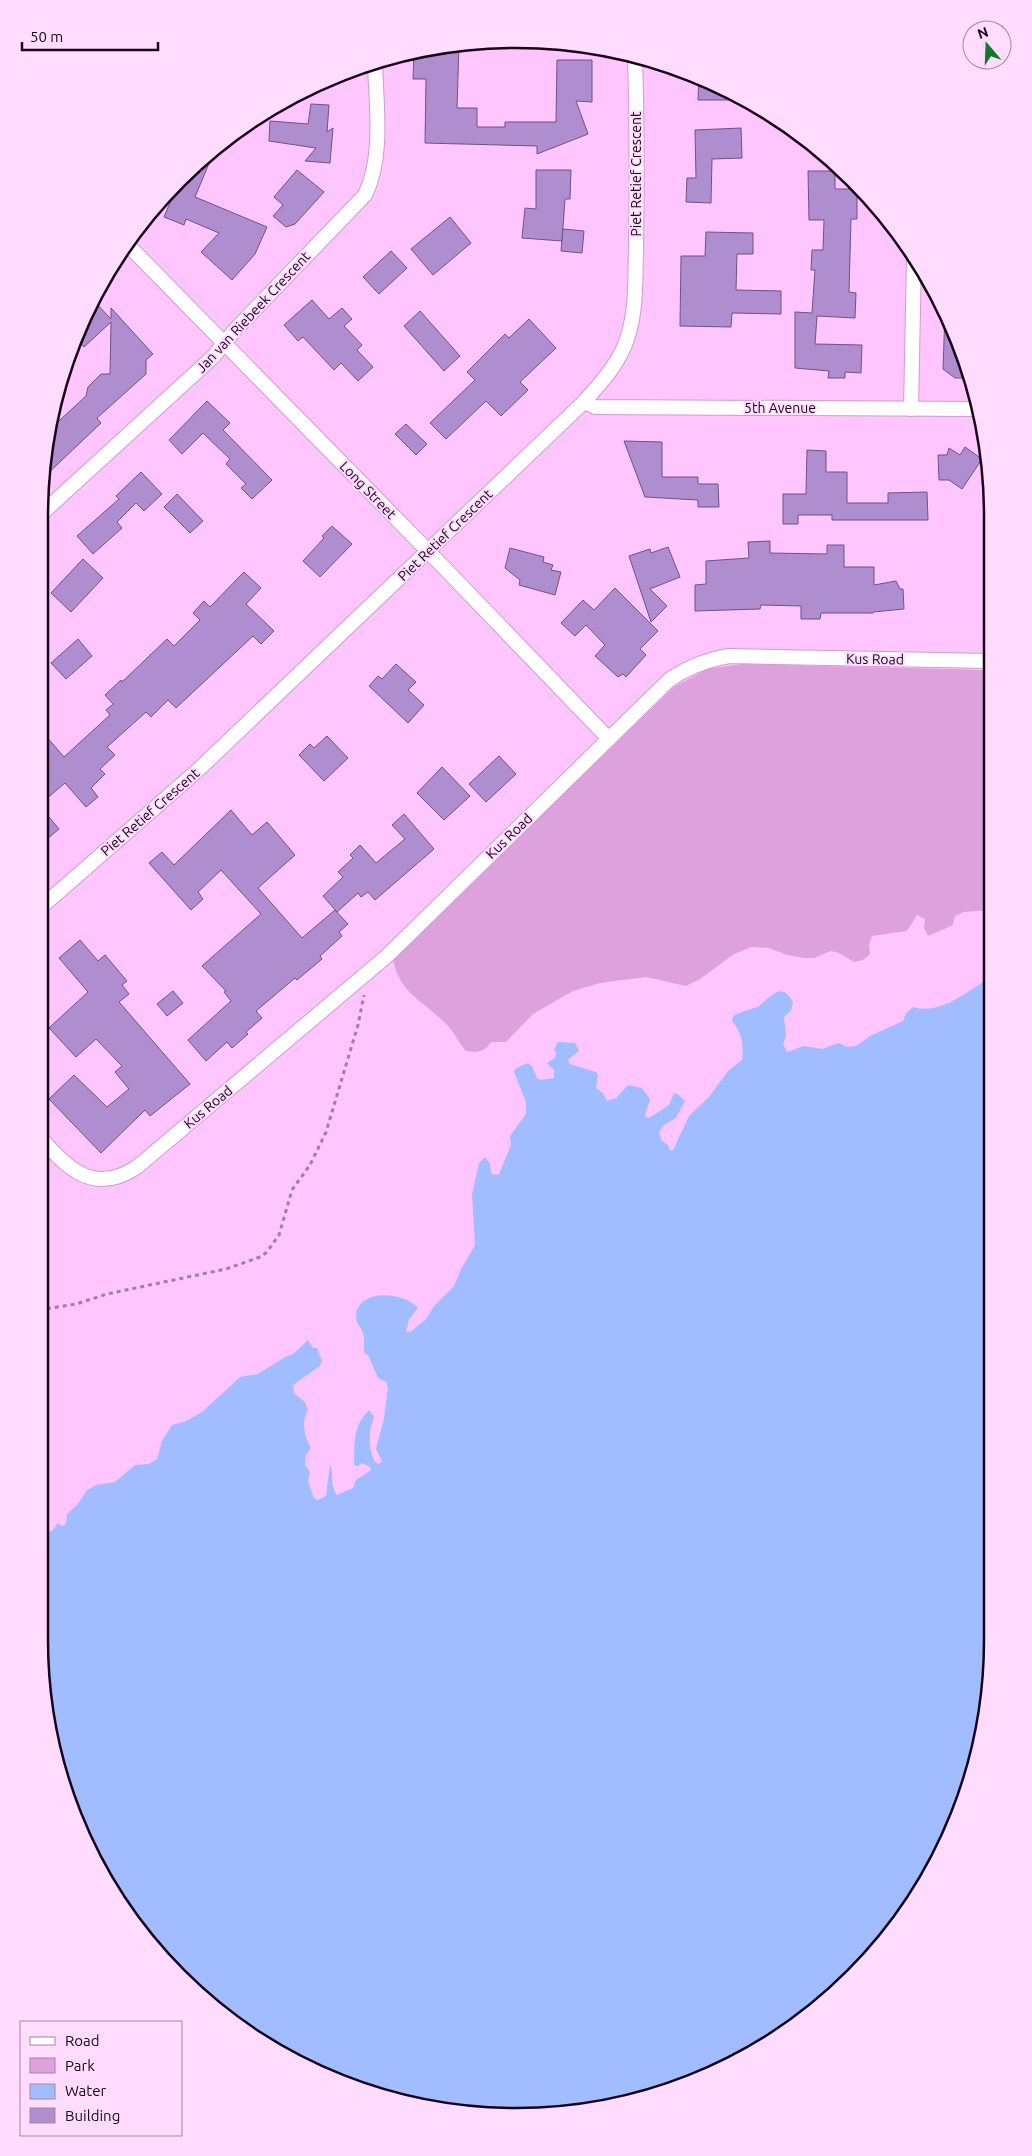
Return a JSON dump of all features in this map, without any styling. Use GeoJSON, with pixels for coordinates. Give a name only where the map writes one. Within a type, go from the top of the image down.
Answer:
{"type":"FeatureCollection","features":[{"type":"Feature","properties":{"kind":"street","name":"Piet Retief Crescent"},"geometry":{"type":"LineString","coordinates":[[48,901],[197,771],[584,402],[618,359],[633,319],[638,153],[635,63]]}},
{"type":"Feature","properties":{"kind":"street","name":"Jan van Riebeek Crescent"},"geometry":{"type":"LineString","coordinates":[[48,508],[214,356],[365,195],[372,180],[376,149],[375,69]]}},
{"type":"Feature","properties":{"kind":"street","name":"Long Street"},"geometry":{"type":"LineString","coordinates":[[131,248],[609,739]]}},
{"type":"Feature","properties":{"kind":"street"},"geometry":{"type":"LineString","coordinates":[[911,409],[914,269]]}},
{"type":"Feature","properties":{"kind":"street","name":"5th Avenue"},"geometry":{"type":"LineString","coordinates":[[584,402],[595,407],[972,409]]}},
{"type":"Feature","properties":{"kind":"street","name":"Kus Road"},"geometry":{"type":"LineString","coordinates":[[48,1146],[70,1169],[89,1178],[114,1178],[137,1167],[387,956],[668,681],[689,668],[715,658],[744,656],[984,661]]}},
{"type":"Feature","properties":{"kind":"path"},"geometry":{"type":"LineString","coordinates":[[48,1309],[76,1304],[107,1294],[218,1270],[260,1257],[267,1252],[279,1235],[292,1190],[310,1165],[329,1124],[364,1000],[364,993],[358,980]]}},
{"type":"Feature","properties":{"kind":"green space"},"geometry":{"type":"Polygon","coordinates":[[[742,664],[984,670],[984,911],[964,912],[955,916],[953,925],[928,936],[924,928],[925,919],[917,915],[907,931],[872,936],[869,945],[870,954],[863,960],[854,962],[839,953],[831,951],[814,958],[804,958],[787,955],[769,948],[752,947],[734,954],[700,979],[686,986],[646,977],[600,983],[573,991],[533,1014],[506,1042],[491,1042],[480,1051],[466,1051],[448,1026],[406,988],[400,980],[393,958],[674,687],[707,669],[742,664]]]}},
{"type":"Feature","properties":{"kind":"water"},"geometry":{"type":"Polygon","coordinates":[[[984,982],[983,1671],[975,1731],[960,1791],[936,1847],[906,1900],[888,1925],[847,1971],[801,2012],[776,2030],[750,2046],[695,2073],[637,2093],[607,2099],[547,2107],[516,2108],[485,2107],[425,2099],[395,2093],[337,2073],[282,2046],[256,2030],[207,1992],[164,1949],[144,1925],[110,1874],[83,1819],[63,1761],[52,1701],[48,1640],[48,1532],[53,1530],[58,1523],[62,1526],[66,1524],[67,1514],[77,1505],[87,1490],[96,1485],[115,1482],[135,1465],[149,1464],[157,1459],[162,1441],[172,1425],[186,1421],[202,1412],[240,1377],[258,1374],[293,1354],[308,1340],[313,1348],[317,1348],[322,1361],[320,1366],[293,1385],[294,1393],[305,1402],[308,1410],[304,1429],[311,1448],[306,1455],[305,1465],[310,1472],[308,1481],[314,1498],[318,1500],[326,1496],[330,1464],[332,1482],[337,1495],[353,1488],[356,1480],[371,1470],[370,1467],[362,1463],[358,1466],[354,1465],[357,1429],[369,1410],[374,1417],[370,1434],[370,1446],[375,1462],[379,1464],[382,1461],[376,1449],[384,1418],[388,1387],[386,1382],[378,1378],[368,1355],[364,1353],[364,1335],[356,1318],[359,1306],[365,1300],[383,1295],[393,1296],[412,1303],[418,1308],[409,1319],[406,1332],[410,1332],[425,1320],[435,1305],[454,1286],[461,1269],[475,1245],[472,1194],[479,1163],[485,1157],[490,1164],[491,1173],[499,1174],[511,1145],[510,1136],[526,1114],[526,1102],[514,1072],[516,1068],[528,1063],[532,1066],[537,1078],[541,1080],[554,1078],[554,1070],[547,1063],[555,1058],[556,1053],[554,1049],[558,1042],[575,1043],[579,1051],[568,1060],[570,1064],[596,1072],[598,1075],[596,1088],[603,1093],[607,1101],[616,1098],[628,1085],[642,1088],[650,1099],[645,1116],[649,1118],[669,1105],[674,1093],[679,1095],[685,1101],[676,1118],[664,1125],[659,1132],[662,1141],[669,1146],[669,1150],[673,1150],[689,1116],[709,1097],[728,1071],[742,1060],[742,1039],[732,1021],[733,1016],[759,1006],[776,992],[784,992],[789,995],[793,1002],[791,1011],[784,1017],[786,1036],[783,1044],[787,1052],[804,1046],[822,1049],[839,1043],[847,1047],[856,1046],[870,1036],[903,1021],[906,1013],[913,1007],[933,1008],[964,995],[984,982]]]}},
{"type":"Feature","properties":{"kind":"building"},"geometry":{"type":"Polygon","coordinates":[[[459,52],[457,108],[477,108],[477,127],[505,127],[505,122],[556,122],[557,60],[592,60],[592,102],[576,101],[588,134],[537,154],[537,146],[425,143],[426,79],[413,79],[414,59],[459,52]]]}},
{"type":"Feature","properties":{"kind":"building"},"geometry":{"type":"Polygon","coordinates":[[[699,85],[731,100],[698,100],[699,85]]]}},
{"type":"Feature","properties":{"kind":"building"},"geometry":{"type":"Polygon","coordinates":[[[311,104],[329,105],[327,132],[333,128],[330,163],[305,161],[316,148],[269,141],[270,121],[308,124],[311,104]]]}},
{"type":"Feature","properties":{"kind":"building"},"geometry":{"type":"Polygon","coordinates":[[[741,128],[742,158],[712,159],[711,203],[686,202],[687,178],[696,178],[695,130],[741,128]]]}},
{"type":"Feature","properties":{"kind":"building"},"geometry":{"type":"Polygon","coordinates":[[[210,162],[195,197],[267,227],[255,254],[232,280],[201,252],[219,233],[186,219],[184,225],[164,217],[171,199],[210,162]]]}},
{"type":"Feature","properties":{"kind":"building"},"geometry":{"type":"Polygon","coordinates":[[[297,170],[324,192],[295,224],[286,227],[273,216],[283,205],[274,197],[297,170]]]}},
{"type":"Feature","properties":{"kind":"building"},"geometry":{"type":"Polygon","coordinates":[[[536,170],[571,170],[570,199],[565,199],[562,241],[522,238],[525,208],[536,209],[536,170]]]}},
{"type":"Feature","properties":{"kind":"building"},"geometry":{"type":"Polygon","coordinates":[[[808,171],[832,171],[835,174],[835,189],[851,189],[857,195],[857,219],[851,219],[849,292],[856,293],[855,318],[817,316],[815,344],[862,345],[861,373],[845,372],[845,378],[828,378],[829,371],[795,368],[795,312],[812,313],[815,270],[811,270],[812,250],[823,250],[824,220],[809,220],[808,171]]]}},
{"type":"Feature","properties":{"kind":"building"},"geometry":{"type":"Polygon","coordinates":[[[450,217],[471,243],[433,275],[411,249],[450,217]]]}},
{"type":"Feature","properties":{"kind":"building"},"geometry":{"type":"Polygon","coordinates":[[[563,229],[584,231],[582,253],[561,251],[563,229]]]}},
{"type":"Feature","properties":{"kind":"building"},"geometry":{"type":"Polygon","coordinates":[[[706,232],[753,233],[753,254],[737,254],[736,290],[781,291],[781,314],[732,313],[731,327],[680,326],[681,256],[705,256],[706,232]]]}},
{"type":"Feature","properties":{"kind":"building"},"geometry":{"type":"Polygon","coordinates":[[[391,251],[407,268],[379,294],[363,277],[391,251]]]}},
{"type":"Feature","properties":{"kind":"building"},"geometry":{"type":"Polygon","coordinates":[[[312,300],[329,319],[342,308],[352,319],[344,326],[362,345],[357,350],[373,367],[358,381],[341,363],[334,370],[303,337],[298,341],[284,325],[312,300]]]}},
{"type":"Feature","properties":{"kind":"building"},"geometry":{"type":"Polygon","coordinates":[[[98,305],[111,319],[111,308],[153,354],[146,360],[146,374],[97,418],[101,423],[50,471],[58,422],[86,396],[88,387],[101,374],[110,374],[111,322],[84,347],[81,343],[98,305]]]}},
{"type":"Feature","properties":{"kind":"building"},"geometry":{"type":"Polygon","coordinates":[[[420,311],[460,356],[444,371],[404,326],[420,311]]]}},
{"type":"Feature","properties":{"kind":"building"},"geometry":{"type":"Polygon","coordinates":[[[529,319],[556,348],[520,382],[528,390],[501,416],[486,401],[446,439],[430,423],[475,380],[467,372],[505,334],[509,338],[529,319]]]}},
{"type":"Feature","properties":{"kind":"building"},"geometry":{"type":"Polygon","coordinates":[[[944,327],[964,378],[955,378],[943,369],[944,327]]]}},
{"type":"Feature","properties":{"kind":"building"},"geometry":{"type":"Polygon","coordinates":[[[207,401],[230,423],[223,430],[272,480],[252,499],[241,488],[246,484],[226,464],[230,459],[203,433],[182,454],[169,440],[207,401]]]}},
{"type":"Feature","properties":{"kind":"building"},"geometry":{"type":"Polygon","coordinates":[[[406,424],[427,444],[416,455],[395,434],[406,424]]]}},
{"type":"Feature","properties":{"kind":"building"},"geometry":{"type":"Polygon","coordinates":[[[624,441],[662,442],[662,477],[698,477],[698,484],[718,484],[719,507],[698,507],[698,500],[645,497],[624,441]]]}},
{"type":"Feature","properties":{"kind":"building"},"geometry":{"type":"Polygon","coordinates":[[[965,447],[980,458],[981,461],[962,489],[949,480],[939,480],[938,455],[947,455],[949,448],[960,455],[965,447]]]}},
{"type":"Feature","properties":{"kind":"building"},"geometry":{"type":"Polygon","coordinates":[[[807,450],[826,451],[826,472],[847,472],[847,503],[888,503],[888,493],[927,492],[928,520],[832,520],[832,515],[798,515],[798,524],[783,524],[783,494],[806,494],[807,450]]]}},
{"type":"Feature","properties":{"kind":"building"},"geometry":{"type":"Polygon","coordinates":[[[141,472],[162,494],[144,511],[136,503],[117,522],[122,528],[93,554],[77,536],[119,499],[116,496],[141,472]]]}},
{"type":"Feature","properties":{"kind":"building"},"geometry":{"type":"Polygon","coordinates":[[[177,494],[203,521],[190,533],[164,507],[177,494]]]}},
{"type":"Feature","properties":{"kind":"building"},"geometry":{"type":"Polygon","coordinates":[[[332,526],[352,544],[320,577],[303,561],[332,526]]]}},
{"type":"Feature","properties":{"kind":"building"},"geometry":{"type":"Polygon","coordinates":[[[770,541],[770,553],[827,554],[827,545],[844,545],[844,567],[874,567],[874,585],[896,581],[900,589],[903,589],[904,609],[873,613],[821,613],[820,619],[801,619],[801,606],[761,605],[760,609],[695,611],[695,585],[706,584],[706,561],[749,558],[748,542],[770,541]]]}},
{"type":"Feature","properties":{"kind":"building"},"geometry":{"type":"Polygon","coordinates":[[[668,547],[680,577],[650,589],[667,606],[651,622],[629,556],[650,549],[651,553],[668,547]]]}},
{"type":"Feature","properties":{"kind":"building"},"geometry":{"type":"Polygon","coordinates":[[[510,548],[544,557],[543,562],[553,565],[551,570],[561,572],[555,595],[519,585],[520,580],[505,568],[510,548]]]}},
{"type":"Feature","properties":{"kind":"building"},"geometry":{"type":"Polygon","coordinates":[[[83,559],[103,578],[71,612],[51,593],[83,559]]]}},
{"type":"Feature","properties":{"kind":"building"},"geometry":{"type":"Polygon","coordinates":[[[244,572],[261,588],[246,604],[274,631],[261,644],[253,636],[176,708],[168,700],[151,717],[146,712],[107,747],[115,755],[100,769],[105,774],[91,788],[98,797],[86,807],[65,783],[48,797],[48,738],[64,757],[110,715],[106,710],[113,704],[105,695],[121,680],[122,682],[167,639],[174,646],[200,620],[193,613],[204,601],[210,607],[244,572]]]}},
{"type":"Feature","properties":{"kind":"building"},"geometry":{"type":"Polygon","coordinates":[[[615,588],[658,631],[640,649],[646,655],[626,677],[623,674],[618,677],[595,656],[605,645],[586,625],[575,636],[561,623],[583,600],[594,610],[615,588]]]}},
{"type":"Feature","properties":{"kind":"building"},"geometry":{"type":"Polygon","coordinates":[[[78,639],[92,656],[66,679],[51,663],[78,639]]]}},
{"type":"Feature","properties":{"kind":"building"},"geometry":{"type":"Polygon","coordinates":[[[396,664],[416,682],[408,690],[424,705],[408,723],[369,686],[378,676],[382,679],[396,664]]]}},
{"type":"Feature","properties":{"kind":"building"},"geometry":{"type":"Polygon","coordinates":[[[327,736],[348,758],[324,781],[299,755],[310,744],[314,748],[327,736]]]}},
{"type":"Feature","properties":{"kind":"building"},"geometry":{"type":"Polygon","coordinates":[[[499,756],[516,774],[486,802],[469,784],[499,756]]]}},
{"type":"Feature","properties":{"kind":"building"},"geometry":{"type":"Polygon","coordinates":[[[442,767],[470,796],[444,820],[417,793],[442,767]]]}},
{"type":"Feature","properties":{"kind":"building"},"geometry":{"type":"Polygon","coordinates":[[[231,810],[252,835],[267,822],[295,855],[258,888],[302,938],[335,910],[348,924],[339,932],[342,936],[320,956],[322,959],[297,980],[295,978],[256,1011],[262,1018],[246,1032],[248,1034],[232,1048],[227,1042],[206,1061],[188,1040],[231,1001],[224,992],[226,991],[202,966],[261,914],[221,870],[198,892],[203,899],[191,910],[149,863],[162,852],[174,865],[231,810]]]}},
{"type":"Feature","properties":{"kind":"building"},"geometry":{"type":"Polygon","coordinates":[[[404,814],[434,849],[375,900],[368,892],[361,897],[358,893],[337,912],[323,896],[343,877],[338,872],[353,858],[350,855],[360,845],[376,863],[405,839],[392,825],[404,814]]]}},
{"type":"Feature","properties":{"kind":"building"},"geometry":{"type":"Polygon","coordinates":[[[48,816],[59,829],[48,838],[48,816]]]}},
{"type":"Feature","properties":{"kind":"building"},"geometry":{"type":"Polygon","coordinates":[[[80,940],[98,961],[105,955],[127,981],[122,985],[129,994],[119,1002],[190,1084],[150,1116],[145,1110],[101,1153],[49,1099],[74,1075],[107,1107],[129,1089],[115,1072],[122,1066],[96,1039],[76,1057],[49,1028],[88,992],[59,958],[80,940]]]}},
{"type":"Feature","properties":{"kind":"building"},"geometry":{"type":"Polygon","coordinates":[[[173,991],[183,1003],[167,1016],[157,1004],[173,991]]]}}]}
